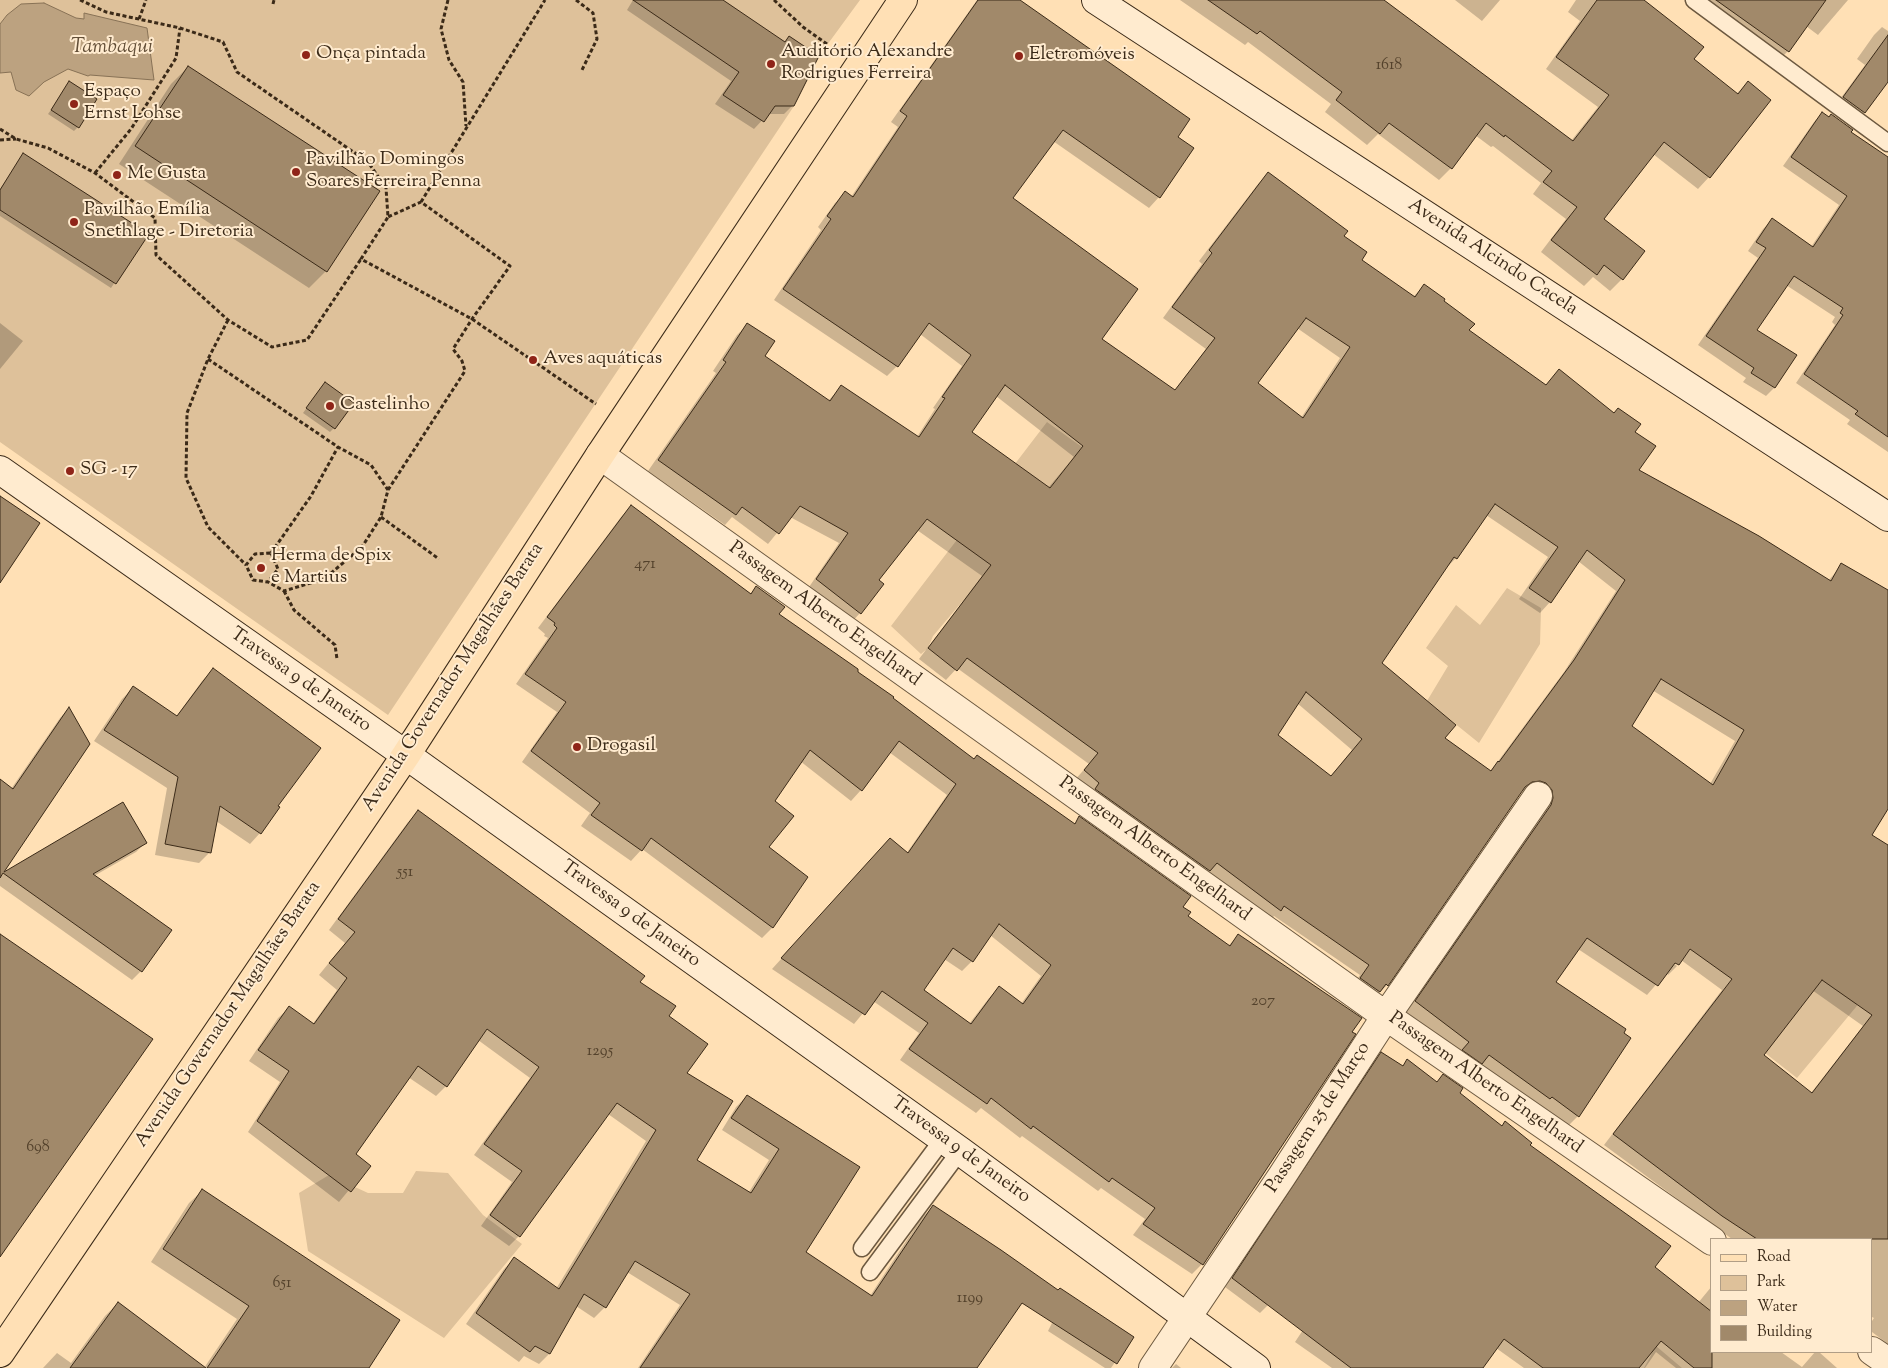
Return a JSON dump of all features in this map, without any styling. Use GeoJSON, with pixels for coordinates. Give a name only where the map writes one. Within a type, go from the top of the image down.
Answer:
{"type":"FeatureCollection","features":[{"type":"Feature","properties":{"kind":"main road","name":"Avenida Governador Magalhães Barata"},"geometry":{"type":"LineString","coordinates":[[0,1353],[406,755],[600,455],[904,0]]}},
{"type":"Feature","properties":{"kind":"main road","name":"Avenida Alcindo Cacela"},"geometry":{"type":"LineString","coordinates":[[1096,0],[1886,512]]}},
{"type":"Feature","properties":{"kind":"main road","name":"Passagem Alberto Engelhard"},"geometry":{"type":"LineString","coordinates":[[600,455],[1386,1016],[1710,1240]]}},
{"type":"Feature","properties":{"kind":"main road","name":"Travessa 9 de Janeiro"},"geometry":{"type":"LineString","coordinates":[[0,470],[406,755],[952,1145],[1256,1368]]}},
{"type":"Feature","properties":{"kind":"main road","name":"Passagem 25 de Março"},"geometry":{"type":"LineString","coordinates":[[1153,1368],[1282,1176],[1386,1016],[1538,796]]}},
{"type":"Feature","properties":{"kind":"main road"},"geometry":{"type":"LineString","coordinates":[[1873,1352],[1888,1362]]}},
{"type":"Feature","properties":{"kind":"lane"},"geometry":{"type":"LineString","coordinates":[[1694,0],[1888,143]]}},
{"type":"Feature","properties":{"kind":"lane"},"geometry":{"type":"LineString","coordinates":[[862,1248],[952,1145]]}},
{"type":"Feature","properties":{"kind":"lane"},"geometry":{"type":"LineString","coordinates":[[870,1272],[952,1145]]}},
{"type":"Feature","properties":{"kind":"path"},"geometry":{"type":"LineString","coordinates":[[80,0],[106,12],[180,28],[223,42],[237,72],[368,162],[386,188],[388,217]]}},
{"type":"Feature","properties":{"kind":"path"},"geometry":{"type":"LineString","coordinates":[[139,19],[146,0]]}},
{"type":"Feature","properties":{"kind":"path"},"geometry":{"type":"LineString","coordinates":[[448,0],[441,29],[449,60],[463,82],[466,127]]}},
{"type":"Feature","properties":{"kind":"path"},"geometry":{"type":"LineString","coordinates":[[0,129],[16,139],[48,148],[95,173],[155,218],[156,254],[228,320],[272,347],[307,340],[388,217],[421,202],[545,0]]}},
{"type":"Feature","properties":{"kind":"path"},"geometry":{"type":"LineString","coordinates":[[576,0],[593,14],[597,39],[582,72]]}},
{"type":"Feature","properties":{"kind":"path"},"geometry":{"type":"LineString","coordinates":[[774,0],[803,28],[827,44]]}},
{"type":"Feature","properties":{"kind":"path"},"geometry":{"type":"LineString","coordinates":[[95,173],[131,130],[176,58],[180,28]]}},
{"type":"Feature","properties":{"kind":"path"},"geometry":{"type":"LineString","coordinates":[[0,140],[16,139]]}},
{"type":"Feature","properties":{"kind":"path"},"geometry":{"type":"LineString","coordinates":[[284,591],[324,578],[362,546],[381,517],[388,490],[465,371],[462,361],[453,349],[510,266],[421,202]]}},
{"type":"Feature","properties":{"kind":"path"},"geometry":{"type":"LineString","coordinates":[[361,259],[472,319],[596,404]]}},
{"type":"Feature","properties":{"kind":"path"},"geometry":{"type":"LineString","coordinates":[[228,320],[208,359],[187,413],[186,478],[208,527],[246,565],[253,580],[268,582],[284,591],[294,610],[335,645],[337,659]]}},
{"type":"Feature","properties":{"kind":"path"},"geometry":{"type":"LineString","coordinates":[[208,359],[338,447],[372,465],[388,490]]}},
{"type":"Feature","properties":{"kind":"path"},"geometry":{"type":"LineString","coordinates":[[271,553],[311,496],[338,447]]}},
{"type":"Feature","properties":{"kind":"path"},"geometry":{"type":"LineString","coordinates":[[381,517],[439,559]]}},
{"type":"Feature","properties":{"kind":"path"},"geometry":{"type":"LineString","coordinates":[[246,565],[255,554],[271,553]]}},
{"type":"Feature","properties":{"kind":"path"},"geometry":{"type":"LineString","coordinates":[[268,582],[278,569],[271,553]]}},
{"type":"Feature","properties":{"kind":"green space"},"geometry":{"type":"Polygon","coordinates":[[[0,0],[860,0],[819,56],[794,106],[388,715],[0,442],[0,0]]]}},
{"type":"Feature","properties":{"kind":"green space"},"geometry":{"type":"Polygon","coordinates":[[[1047,422],[1082,447],[996,562],[933,636],[928,648],[921,654],[891,626],[1047,422]]]}},
{"type":"Feature","properties":{"kind":"green space"},"geometry":{"type":"Polygon","coordinates":[[[1507,588],[1541,608],[1540,644],[1479,743],[1427,701],[1448,666],[1426,648],[1456,605],[1480,625],[1507,588]]]}},
{"type":"Feature","properties":{"kind":"green space"},"geometry":{"type":"Polygon","coordinates":[[[1888,953],[1856,1007],[1797,1078],[1751,1042],[1807,966],[1888,953]]]}},
{"type":"Feature","properties":{"kind":"green space"},"geometry":{"type":"Polygon","coordinates":[[[416,1171],[448,1173],[483,1215],[522,1244],[444,1338],[308,1251],[299,1193],[329,1175],[368,1193],[403,1193],[416,1171]]]}},
{"type":"Feature","properties":{"kind":"green space"},"geometry":{"type":"Polygon","coordinates":[[[1656,1346],[1682,1368],[1644,1368],[1656,1346]]]}},
{"type":"Feature","properties":{"kind":"water","name":"Tambaqui"},"geometry":{"type":"Polygon","coordinates":[[[44,3],[76,18],[84,19],[84,13],[147,28],[154,80],[88,76],[68,69],[44,82],[29,96],[16,90],[11,72],[0,73],[0,24],[7,15],[21,4],[44,3]]]}},
{"type":"Feature","properties":{"kind":"building","name":"Auditório Alexandre Rodrigues Ferreira"},"geometry":{"type":"Polygon","coordinates":[[[633,0],[723,0],[785,42],[789,36],[819,56],[794,106],[775,106],[764,122],[723,95],[739,72],[633,0]]]}},
{"type":"Feature","properties":{"kind":"building"},"geometry":{"type":"Polygon","coordinates":[[[978,0],[1020,0],[1190,119],[1178,137],[1194,148],[1160,198],[1063,130],[1013,198],[1138,289],[1102,339],[1175,390],[1215,338],[1172,307],[1212,253],[1209,250],[1268,172],[1348,231],[1344,236],[1367,252],[1362,260],[1415,297],[1424,284],[1475,324],[1469,330],[1546,385],[1559,369],[1614,413],[1618,408],[1641,424],[1635,432],[1656,446],[1639,470],[1759,536],[1831,581],[1841,563],[1888,590],[1888,809],[1872,835],[1888,845],[1888,1239],[1755,1238],[1722,1216],[1613,1134],[1732,979],[1690,949],[1679,965],[1675,963],[1658,986],[1587,938],[1556,982],[1626,1029],[1624,1033],[1631,1038],[1579,1117],[1552,1097],[1550,1099],[1489,1055],[1482,1064],[1462,1050],[1469,1042],[1415,1001],[1551,805],[1553,798],[1552,790],[1546,783],[1540,781],[1532,782],[1525,787],[1388,986],[1386,984],[1380,992],[1360,978],[1369,965],[1284,906],[1281,911],[1217,863],[1210,871],[1095,789],[1099,783],[1084,770],[1098,753],[967,658],[957,671],[928,648],[991,565],[927,519],[879,580],[884,584],[861,614],[816,579],[848,533],[800,506],[779,534],[742,507],[736,515],[658,460],[726,362],[723,360],[747,323],[775,341],[765,356],[830,401],[841,385],[919,437],[945,398],[942,397],[971,355],[929,323],[898,367],[783,289],[831,219],[827,216],[845,191],[853,197],[907,116],[900,111],[978,0]],[[1306,318],[1258,383],[1303,418],[1350,347],[1306,318]],[[1005,385],[972,432],[1050,488],[1083,446],[1005,385]],[[1495,504],[1457,559],[1454,557],[1382,663],[1456,725],[1445,738],[1491,771],[1574,660],[1625,580],[1587,550],[1551,603],[1529,588],[1558,547],[1495,504]],[[1661,679],[1632,726],[1713,785],[1744,730],[1661,679]],[[1306,692],[1278,735],[1331,776],[1362,739],[1306,692]],[[1822,980],[1764,1055],[1812,1093],[1872,1015],[1822,980]]]}},
{"type":"Feature","properties":{"kind":"building"},"geometry":{"type":"Polygon","coordinates":[[[1208,0],[1384,0],[1573,141],[1609,95],[1556,57],[1597,0],[1644,0],[1704,47],[1694,59],[1738,94],[1748,81],[1771,100],[1710,178],[1664,142],[1604,219],[1645,251],[1623,280],[1604,265],[1597,275],[1551,240],[1577,207],[1543,182],[1552,171],[1505,135],[1504,137],[1486,123],[1452,169],[1389,123],[1380,134],[1336,100],[1342,92],[1260,31],[1257,34],[1208,0]]]}},
{"type":"Feature","properties":{"kind":"building"},"geometry":{"type":"Polygon","coordinates":[[[1716,0],[1826,0],[1789,52],[1716,0]]]}},
{"type":"Feature","properties":{"kind":"building"},"geometry":{"type":"Polygon","coordinates":[[[1888,35],[1888,82],[1865,113],[1843,97],[1888,35]]]}},
{"type":"Feature","properties":{"kind":"building","name":"Pavilhão Domingos Soares Ferreira Penna"},"geometry":{"type":"Polygon","coordinates":[[[188,66],[380,191],[327,272],[135,146],[188,66]]]}},
{"type":"Feature","properties":{"kind":"building","name":"Espaço Ernst Lohse"},"geometry":{"type":"Polygon","coordinates":[[[69,81],[97,99],[79,128],[51,110],[69,81]]]}},
{"type":"Feature","properties":{"kind":"building"},"geometry":{"type":"Polygon","coordinates":[[[1822,112],[1829,117],[1831,114],[1853,130],[1851,132],[1888,157],[1888,437],[1855,414],[1858,411],[1804,374],[1843,315],[1840,313],[1843,308],[1794,276],[1757,330],[1797,355],[1775,388],[1751,373],[1754,368],[1706,336],[1766,248],[1756,242],[1772,218],[1813,247],[1847,196],[1791,157],[1822,112]]]}},
{"type":"Feature","properties":{"kind":"building","name":"Pavilhão Emília Snethlage - Diretoria"},"geometry":{"type":"Polygon","coordinates":[[[23,153],[149,234],[116,284],[0,210],[0,190],[23,153]]]}},
{"type":"Feature","properties":{"kind":"building","name":"Castelinho"},"geometry":{"type":"Polygon","coordinates":[[[325,382],[354,403],[335,429],[306,408],[325,382]]]}},
{"type":"Feature","properties":{"kind":"building"},"geometry":{"type":"Polygon","coordinates":[[[0,496],[40,523],[0,583],[0,496]]]}},
{"type":"Feature","properties":{"kind":"building"},"geometry":{"type":"Polygon","coordinates":[[[631,505],[751,594],[756,586],[785,607],[779,614],[858,669],[858,672],[894,697],[974,759],[977,755],[1075,824],[1079,816],[1191,896],[1183,907],[1191,912],[1188,916],[1230,946],[1238,934],[1362,1018],[1352,1032],[1356,1034],[1203,1265],[1143,1224],[1155,1208],[1112,1178],[1109,1182],[1033,1126],[1031,1129],[991,1098],[987,1104],[909,1049],[928,1023],[882,991],[865,1015],[781,958],[890,838],[908,853],[956,784],[899,741],[862,791],[810,750],[775,801],[794,816],[769,847],[808,877],[773,928],[651,838],[642,851],[591,815],[600,803],[531,751],[566,702],[525,674],[557,628],[554,625],[555,623],[547,617],[631,505]],[[999,924],[973,962],[953,948],[924,990],[971,1024],[999,986],[1023,1004],[1051,965],[999,924]]]}},
{"type":"Feature","properties":{"kind":"building"},"geometry":{"type":"Polygon","coordinates":[[[213,668],[321,748],[278,806],[280,807],[261,834],[220,806],[211,853],[165,844],[178,777],[104,730],[133,686],[177,716],[213,668]]]}},
{"type":"Feature","properties":{"kind":"building"},"geometry":{"type":"Polygon","coordinates":[[[69,707],[90,744],[4,872],[123,802],[147,843],[93,874],[172,930],[142,972],[3,873],[0,878],[0,779],[13,789],[69,707]]]}},
{"type":"Feature","properties":{"kind":"building"},"geometry":{"type":"Polygon","coordinates":[[[418,810],[645,976],[640,982],[676,1006],[669,1016],[708,1044],[687,1073],[733,1101],[697,1160],[751,1193],[779,1149],[731,1118],[747,1095],[860,1167],[806,1252],[872,1296],[933,1205],[1058,1290],[1060,1288],[1134,1337],[1117,1364],[1022,1303],[977,1368],[640,1368],[690,1294],[635,1261],[606,1308],[584,1294],[550,1354],[535,1346],[530,1352],[476,1313],[514,1257],[559,1289],[656,1130],[617,1103],[520,1237],[490,1215],[522,1171],[484,1144],[539,1067],[487,1029],[447,1087],[418,1066],[356,1154],[371,1166],[351,1192],[257,1121],[289,1071],[258,1050],[289,1006],[314,1024],[347,978],[329,963],[355,932],[338,919],[418,810]]]}},
{"type":"Feature","properties":{"kind":"building"},"geometry":{"type":"Polygon","coordinates":[[[0,934],[153,1039],[0,1257],[0,934]]]}},
{"type":"Feature","properties":{"kind":"building"},"geometry":{"type":"Polygon","coordinates":[[[1381,1052],[1403,1066],[1407,1059],[1437,1082],[1443,1074],[1463,1088],[1460,1093],[1502,1126],[1505,1121],[1532,1143],[1530,1145],[1671,1246],[1655,1267],[1710,1310],[1712,1368],[1694,1368],[1661,1341],[1639,1368],[1543,1368],[1504,1339],[1483,1368],[1351,1368],[1232,1278],[1381,1052]]]}},
{"type":"Feature","properties":{"kind":"building"},"geometry":{"type":"Polygon","coordinates":[[[202,1189],[400,1320],[369,1368],[207,1368],[249,1306],[163,1249],[202,1189]]]}},
{"type":"Feature","properties":{"kind":"building"},"geometry":{"type":"Polygon","coordinates":[[[118,1302],[206,1368],[70,1368],[118,1302]]]}},
{"type":"Feature","properties":{"kind":"place","name":"Onça pintada"},"geometry":{"type":"Point","coordinates":[306,55]}},
{"type":"Feature","properties":{"kind":"place","name":"Eletromóveis"},"geometry":{"type":"Point","coordinates":[1019,56]}},
{"type":"Feature","properties":{"kind":"place","name":"Auditório Alexandre Rodrigues Ferreira"},"geometry":{"type":"Point","coordinates":[771,64]}},
{"type":"Feature","properties":{"kind":"place","name":"Espaço Ernst Lohse"},"geometry":{"type":"Point","coordinates":[74,104]}},
{"type":"Feature","properties":{"kind":"place","name":"Pavilhão Domingos Soares Ferreira Penna"},"geometry":{"type":"Point","coordinates":[296,172]}},
{"type":"Feature","properties":{"kind":"place","name":"Me Gusta"},"geometry":{"type":"Point","coordinates":[117,175]}},
{"type":"Feature","properties":{"kind":"place","name":"Pavilhão Emília Snethlage - Diretoria"},"geometry":{"type":"Point","coordinates":[74,222]}},
{"type":"Feature","properties":{"kind":"place","name":"Aves aquáticas"},"geometry":{"type":"Point","coordinates":[533,360]}},
{"type":"Feature","properties":{"kind":"place","name":"Castelinho"},"geometry":{"type":"Point","coordinates":[330,406]}},
{"type":"Feature","properties":{"kind":"place","name":"SG - 17"},"geometry":{"type":"Point","coordinates":[70,471]}},
{"type":"Feature","properties":{"kind":"place","name":"Herma de Spix e Martius"},"geometry":{"type":"Point","coordinates":[261,568]}},
{"type":"Feature","properties":{"kind":"place","name":"Drogasil"},"geometry":{"type":"Point","coordinates":[577,747]}}]}
